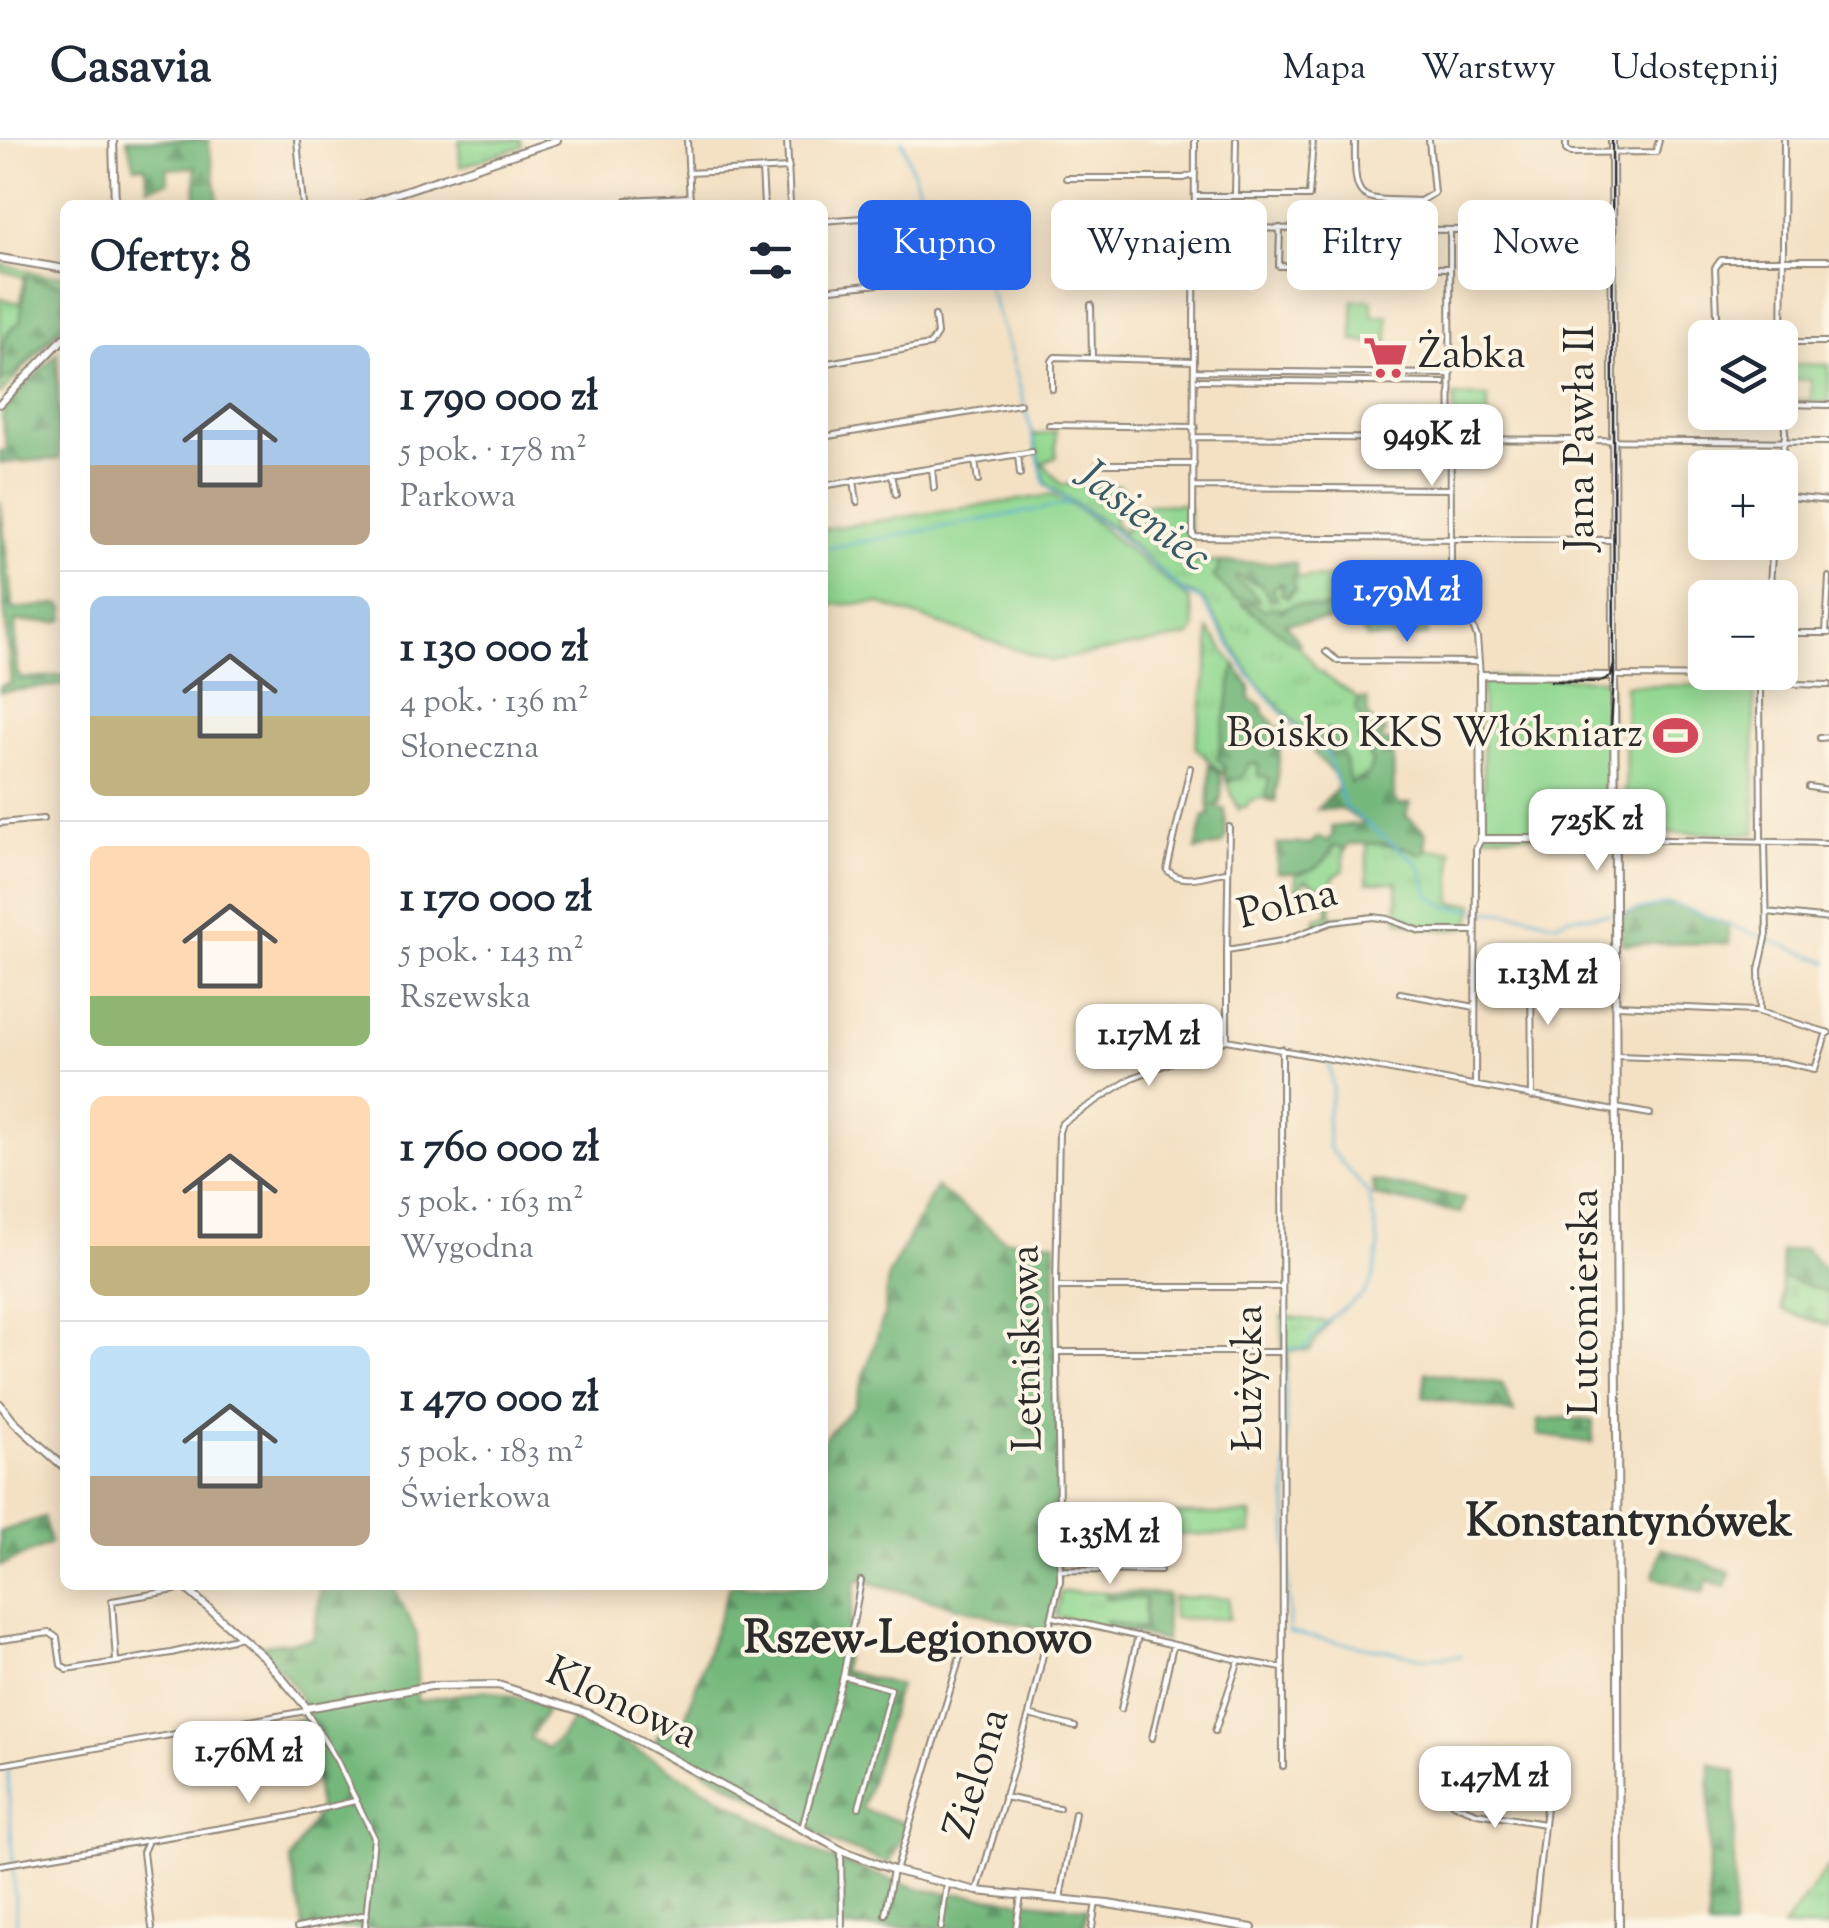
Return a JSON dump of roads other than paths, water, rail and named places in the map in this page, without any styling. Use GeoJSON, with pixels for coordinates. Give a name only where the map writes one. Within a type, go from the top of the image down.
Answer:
{"type":"FeatureCollection","features":[{"type":"Feature","properties":{"kind":"main road"},"geometry":{"type":"LineString","coordinates":[[113,140],[115,200]]}},
{"type":"Feature","properties":{"kind":"main road"},"geometry":{"type":"LineString","coordinates":[[377,200],[557,140]]}},
{"type":"Feature","properties":{"kind":"main road","name":"Jana Pawła II"},"geometry":{"type":"LineString","coordinates":[[1612,140],[1612,200]]}},
{"type":"Feature","properties":{"kind":"main road"},"geometry":{"type":"LineString","coordinates":[[0,258],[60,268]]}},
{"type":"Feature","properties":{"kind":"main road","name":"Jana Pawła II"},"geometry":{"type":"LineString","coordinates":[[1613,290],[1614,676]]}},
{"type":"Feature","properties":{"kind":"main road"},"geometry":{"type":"LineString","coordinates":[[0,404],[60,342]]}},
{"type":"Feature","properties":{"kind":"main road"},"geometry":{"type":"LineString","coordinates":[[1614,676],[1480,674],[1481,839],[1615,839]]}},
{"type":"Feature","properties":{"kind":"main road","name":"Lutomierska"},"geometry":{"type":"LineString","coordinates":[[1614,676],[1619,1928]]}},
{"type":"Feature","properties":{"kind":"main road"},"geometry":{"type":"LineString","coordinates":[[0,1404],[60,1463]]}},
{"type":"Feature","properties":{"kind":"main road"},"geometry":{"type":"LineString","coordinates":[[188,1590],[282,1677],[305,1709]]}},
{"type":"Feature","properties":{"kind":"main road","name":"Klonowa"},"geometry":{"type":"LineString","coordinates":[[305,1709],[431,1686],[490,1684],[512,1688],[587,1713],[841,1850],[895,1870],[977,1891],[1096,1902],[1252,1928]]}},
{"type":"Feature","properties":{"kind":"street"},"geometry":{"type":"LineString","coordinates":[[297,140],[303,200]]}},
{"type":"Feature","properties":{"kind":"street"},"geometry":{"type":"LineString","coordinates":[[627,200],[690,197],[687,140]]}},
{"type":"Feature","properties":{"kind":"street"},"geometry":{"type":"LineString","coordinates":[[787,140],[790,200]]}},
{"type":"Feature","properties":{"kind":"street"},"geometry":{"type":"LineString","coordinates":[[1195,140],[1195,200]]}},
{"type":"Feature","properties":{"kind":"street"},"geometry":{"type":"LineString","coordinates":[[1235,196],[1236,140]]}},
{"type":"Feature","properties":{"kind":"street"},"geometry":{"type":"LineString","coordinates":[[1195,196],[1310,195],[1313,140]]}},
{"type":"Feature","properties":{"kind":"street"},"geometry":{"type":"LineString","coordinates":[[1355,140],[1355,183],[1374,200]]}},
{"type":"Feature","properties":{"kind":"street"},"geometry":{"type":"LineString","coordinates":[[1422,200],[1434,193],[1429,140]]}},
{"type":"Feature","properties":{"kind":"street"},"geometry":{"type":"LineString","coordinates":[[1566,140],[1566,150],[1571,152],[1612,153],[1656,152],[1659,140]]}},
{"type":"Feature","properties":{"kind":"street"},"geometry":{"type":"LineString","coordinates":[[1781,320],[1784,140]]}},
{"type":"Feature","properties":{"kind":"street"},"geometry":{"type":"LineString","coordinates":[[688,173],[789,168]]}},
{"type":"Feature","properties":{"kind":"street"},"geometry":{"type":"LineString","coordinates":[[762,169],[764,200]]}},
{"type":"Feature","properties":{"kind":"street"},"geometry":{"type":"LineString","coordinates":[[1066,178],[1184,178],[1195,174]]}},
{"type":"Feature","properties":{"kind":"street"},"geometry":{"type":"LineString","coordinates":[[828,221],[858,218]]}},
{"type":"Feature","properties":{"kind":"street"},"geometry":{"type":"LineString","coordinates":[[1267,228],[1287,228]]}},
{"type":"Feature","properties":{"kind":"street"},"geometry":{"type":"LineString","coordinates":[[1280,228],[1279,266],[1450,268]]}},
{"type":"Feature","properties":{"kind":"street"},"geometry":{"type":"LineString","coordinates":[[1438,230],[1458,230]]}},
{"type":"Feature","properties":{"kind":"street"},"geometry":{"type":"LineString","coordinates":[[1450,230],[1448,439],[1452,569],[1475,632],[1480,674]]}},
{"type":"Feature","properties":{"kind":"street"},"geometry":{"type":"LineString","coordinates":[[1718,320],[1717,263],[1727,259],[1829,260]]}},
{"type":"Feature","properties":{"kind":"street"},"geometry":{"type":"LineString","coordinates":[[828,289],[858,286]]}},
{"type":"Feature","properties":{"kind":"street"},"geometry":{"type":"LineString","coordinates":[[1195,290],[1193,537],[1614,540]]}},
{"type":"Feature","properties":{"kind":"street"},"geometry":{"type":"LineString","coordinates":[[1091,305],[1092,357]]}},
{"type":"Feature","properties":{"kind":"street"},"geometry":{"type":"LineString","coordinates":[[828,363],[930,345],[936,334],[935,316]]}},
{"type":"Feature","properties":{"kind":"street"},"geometry":{"type":"LineString","coordinates":[[1798,342],[1829,342]]}},
{"type":"Feature","properties":{"kind":"street"},"geometry":{"type":"LineString","coordinates":[[1052,389],[1052,358],[1194,360]]}},
{"type":"Feature","properties":{"kind":"street"},"geometry":{"type":"LineString","coordinates":[[1194,370],[1448,374]]}},
{"type":"Feature","properties":{"kind":"street"},"geometry":{"type":"LineString","coordinates":[[1215,370],[1215,380]]}},
{"type":"Feature","properties":{"kind":"street"},"geometry":{"type":"LineString","coordinates":[[1346,372],[1346,382]]}},
{"type":"Feature","properties":{"kind":"street"},"geometry":{"type":"LineString","coordinates":[[1198,380],[1444,383]]}},
{"type":"Feature","properties":{"kind":"street"},"geometry":{"type":"LineString","coordinates":[[828,436],[1020,404]]}},
{"type":"Feature","properties":{"kind":"street"},"geometry":{"type":"LineString","coordinates":[[1798,404],[1829,404]]}},
{"type":"Feature","properties":{"kind":"street"},"geometry":{"type":"LineString","coordinates":[[1049,426],[1194,426]]}},
{"type":"Feature","properties":{"kind":"street"},"geometry":{"type":"LineString","coordinates":[[1783,450],[1784,430]]}},
{"type":"Feature","properties":{"kind":"street"},"geometry":{"type":"LineString","coordinates":[[1194,437],[1829,442]]}},
{"type":"Feature","properties":{"kind":"street"},"geometry":{"type":"LineString","coordinates":[[828,485],[1032,452]]}},
{"type":"Feature","properties":{"kind":"street"},"geometry":{"type":"LineString","coordinates":[[1018,454],[1020,474]]}},
{"type":"Feature","properties":{"kind":"street"},"geometry":{"type":"LineString","coordinates":[[976,461],[978,481]]}},
{"type":"Feature","properties":{"kind":"street"},"geometry":{"type":"LineString","coordinates":[[1094,468],[1098,464],[1194,464]]}},
{"type":"Feature","properties":{"kind":"street"},"geometry":{"type":"LineString","coordinates":[[932,468],[934,488]]}},
{"type":"Feature","properties":{"kind":"street"},"geometry":{"type":"LineString","coordinates":[[892,474],[896,494]]}},
{"type":"Feature","properties":{"kind":"street"},"geometry":{"type":"LineString","coordinates":[[854,480],[857,502]]}},
{"type":"Feature","properties":{"kind":"street"},"geometry":{"type":"LineString","coordinates":[[1194,487],[1449,489]]}},
{"type":"Feature","properties":{"kind":"street"},"geometry":{"type":"LineString","coordinates":[[1798,499],[1828,503]]}},
{"type":"Feature","properties":{"kind":"street"},"geometry":{"type":"LineString","coordinates":[[1798,633],[1828,633],[1829,575]]}},
{"type":"Feature","properties":{"kind":"street"},"geometry":{"type":"LineString","coordinates":[[1326,652],[1338,661],[1479,662]]}},
{"type":"Feature","properties":{"kind":"street"},"geometry":{"type":"LineString","coordinates":[[1614,676],[1688,677]]}},
{"type":"Feature","properties":{"kind":"street"},"geometry":{"type":"LineString","coordinates":[[1798,681],[1829,684]]}},
{"type":"Feature","properties":{"kind":"street"},"geometry":{"type":"LineString","coordinates":[[1760,1012],[1759,970],[1767,934],[1762,690]]}},
{"type":"Feature","properties":{"kind":"street"},"geometry":{"type":"LineString","coordinates":[[1820,738],[1829,737]]}},
{"type":"Feature","properties":{"kind":"street"},"geometry":{"type":"LineString","coordinates":[[1190,768],[1167,870],[1172,876],[1186,879],[1228,872]]}},
{"type":"Feature","properties":{"kind":"street"},"geometry":{"type":"LineString","coordinates":[[1809,787],[1829,790]]}},
{"type":"Feature","properties":{"kind":"street"},"geometry":{"type":"LineString","coordinates":[[0,822],[44,819]]}},
{"type":"Feature","properties":{"kind":"street"},"geometry":{"type":"LineString","coordinates":[[1227,950],[1228,826]]}},
{"type":"Feature","properties":{"kind":"street"},"geometry":{"type":"LineString","coordinates":[[1475,1086],[1476,849],[1481,839]]}},
{"type":"Feature","properties":{"kind":"street"},"geometry":{"type":"LineString","coordinates":[[1615,839],[1829,844]]}},
{"type":"Feature","properties":{"kind":"street"},"geometry":{"type":"LineString","coordinates":[[1767,912],[1829,919]]}},
{"type":"Feature","properties":{"kind":"street","name":"Polna"},"geometry":{"type":"LineString","coordinates":[[1227,1040],[1227,950],[1281,941],[1332,922],[1374,917],[1420,931],[1475,932]]}},
{"type":"Feature","properties":{"kind":"street"},"geometry":{"type":"LineString","coordinates":[[1531,959],[1532,1096]]}},
{"type":"Feature","properties":{"kind":"street"},"geometry":{"type":"LineString","coordinates":[[1400,993],[1475,1008]]}},
{"type":"Feature","properties":{"kind":"street"},"geometry":{"type":"LineString","coordinates":[[1616,1005],[1760,1012],[1828,1032],[1815,1069],[1783,1062],[1616,1056]]}},
{"type":"Feature","properties":{"kind":"street"},"geometry":{"type":"LineString","coordinates":[[1227,1040],[1650,1114]]}},
{"type":"Feature","properties":{"kind":"street","name":"Letniskowa"},"geometry":{"type":"LineString","coordinates":[[1054,1616],[1061,1570],[1056,1287],[1059,1139],[1064,1121],[1116,1087],[1227,1040]]}},
{"type":"Feature","properties":{"kind":"street","name":"Łużycka"},"geometry":{"type":"LineString","coordinates":[[1282,1049],[1283,1766]]}},
{"type":"Feature","properties":{"kind":"street"},"geometry":{"type":"LineString","coordinates":[[1056,1287],[1280,1288]]}},
{"type":"Feature","properties":{"kind":"street"},"geometry":{"type":"LineString","coordinates":[[1058,1352],[1280,1352]]}},
{"type":"Feature","properties":{"kind":"street"},"geometry":{"type":"LineString","coordinates":[[1061,1570],[1160,1571]]}},
{"type":"Feature","properties":{"kind":"street"},"geometry":{"type":"LineString","coordinates":[[802,1828],[843,1676],[860,1581]]}},
{"type":"Feature","properties":{"kind":"street"},"geometry":{"type":"LineString","coordinates":[[116,1661],[112,1601],[175,1590]]}},
{"type":"Feature","properties":{"kind":"street"},"geometry":{"type":"LineString","coordinates":[[1054,1616],[1282,1668]]}},
{"type":"Feature","properties":{"kind":"street","name":"Zielona"},"geometry":{"type":"LineString","coordinates":[[977,1891],[1054,1616]]}},
{"type":"Feature","properties":{"kind":"street"},"geometry":{"type":"LineString","coordinates":[[1,1640],[50,1633],[57,1638],[61,1665],[67,1670],[241,1637]]}},
{"type":"Feature","properties":{"kind":"street"},"geometry":{"type":"LineString","coordinates":[[1121,1709],[1138,1636]]}},
{"type":"Feature","properties":{"kind":"street"},"geometry":{"type":"LineString","coordinates":[[885,1914],[966,1638]]}},
{"type":"Feature","properties":{"kind":"street"},"geometry":{"type":"LineString","coordinates":[[928,1642],[961,1653]]}},
{"type":"Feature","properties":{"kind":"street"},"geometry":{"type":"LineString","coordinates":[[1152,1738],[1173,1645]]}},
{"type":"Feature","properties":{"kind":"street"},"geometry":{"type":"LineString","coordinates":[[1215,1731],[1238,1660]]}},
{"type":"Feature","properties":{"kind":"street"},"geometry":{"type":"LineString","coordinates":[[843,1676],[891,1689],[859,1807]]}},
{"type":"Feature","properties":{"kind":"street"},"geometry":{"type":"LineString","coordinates":[[0,1765],[305,1709],[336,1758],[374,1837],[365,1928]]}},
{"type":"Feature","properties":{"kind":"street"},"geometry":{"type":"LineString","coordinates":[[1029,1715],[1075,1726]]}},
{"type":"Feature","properties":{"kind":"street"},"geometry":{"type":"LineString","coordinates":[[1004,1798],[1059,1808]]}},
{"type":"Feature","properties":{"kind":"street"},"geometry":{"type":"LineString","coordinates":[[0,1865],[287,1817],[356,1801]]}},
{"type":"Feature","properties":{"kind":"street"},"geometry":{"type":"LineString","coordinates":[[1452,1804],[1476,1813],[1544,1824]]}},
{"type":"Feature","properties":{"kind":"street"},"geometry":{"type":"LineString","coordinates":[[1533,1928],[1546,1806]]}},
{"type":"Feature","properties":{"kind":"street"},"geometry":{"type":"LineString","coordinates":[[1060,1899],[1076,1814]]}},
{"type":"Feature","properties":{"kind":"street"},"geometry":{"type":"LineString","coordinates":[[150,1840],[143,1852],[152,1928]]}},
{"type":"Feature","properties":{"kind":"street"},"geometry":{"type":"LineString","coordinates":[[841,1850],[842,1928]]}},
{"type":"Feature","properties":{"kind":"street"},"geometry":{"type":"LineString","coordinates":[[940,1928],[947,1884]]}},
{"type":"Feature","properties":{"kind":"street"},"geometry":{"type":"LineString","coordinates":[[1016,1928],[1020,1896]]}},
{"type":"Feature","properties":{"kind":"street"},"geometry":{"type":"LineString","coordinates":[[1092,1928],[1096,1902]]}},
{"type":"Feature","properties":{"kind":"street"},"geometry":{"type":"LineString","coordinates":[[298,1928],[366,1914]]}},
{"type":"Feature","properties":{"kind":"waterway","name":"Jasieniec"},"geometry":{"type":"LineString","coordinates":[[902,140],[923,201],[983,273],[1011,353],[1045,485],[1112,530],[1186,594],[1201,599],[1249,675],[1299,731],[1327,754],[1345,807],[1419,864],[1430,895],[1447,907],[1526,915],[1556,923],[1569,917],[1624,913],[1671,903],[1829,962]]}},
{"type":"Feature","properties":{"kind":"waterway"},"geometry":{"type":"LineString","coordinates":[[1040,509],[1068,504]]}},
{"type":"Feature","properties":{"kind":"waterway"},"geometry":{"type":"LineString","coordinates":[[828,548],[1037,510]]}},
{"type":"Feature","properties":{"kind":"waterway"},"geometry":{"type":"LineString","coordinates":[[1329,1064],[1333,1089],[1327,1115],[1329,1148],[1369,1194],[1379,1247],[1373,1278],[1364,1294],[1332,1317],[1303,1349],[1285,1349],[1289,1633],[1425,1658],[1461,1656]]}},
{"type":"Feature","properties":{"kind":"waterway"},"geometry":{"type":"LineString","coordinates":[[7,1767],[17,1928]]}},
{"type":"Feature","properties":{"kind":"tram line"},"geometry":{"type":"LineString","coordinates":[[1611,730],[1612,140]]}},
{"type":"Feature","properties":{"kind":"tram line"},"geometry":{"type":"LineString","coordinates":[[1551,681],[1599,682],[1611,676],[1614,665]]}},
{"type":"Feature","properties":{"kind":"place","name":"Żabka"},"geometry":{"type":"Point","coordinates":[1385,357]}},
{"type":"Feature","properties":{"kind":"place","name":"Boisko KKS Włókniarz"},"geometry":{"type":"Point","coordinates":[1676,736]}},
{"type":"Feature","properties":{"kind":"district","name":"Konstantynówek"},"geometry":{"type":"Point","coordinates":[1629,1524]}},
{"type":"Feature","properties":{"kind":"district","name":"Rszew-Legionowo"},"geometry":{"type":"Point","coordinates":[918,1641]}}]}
